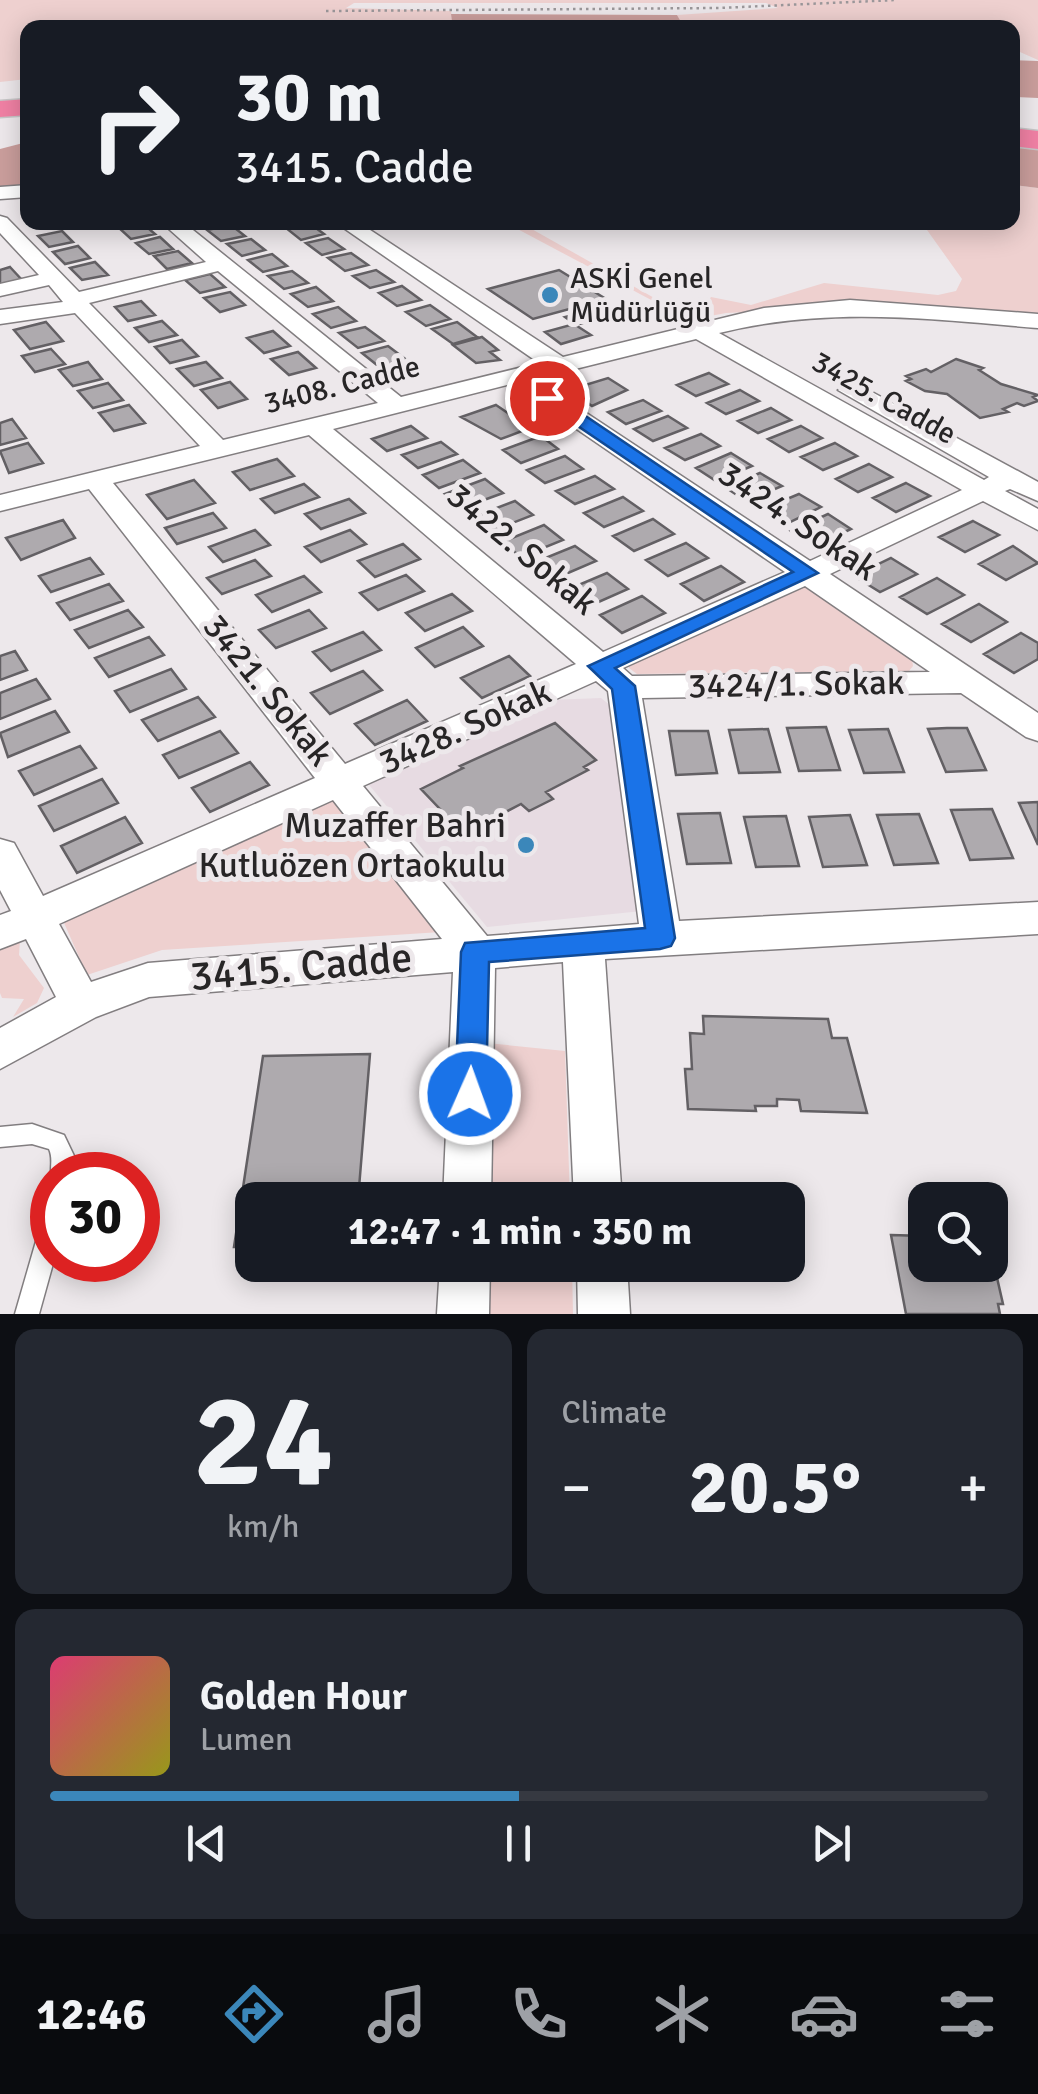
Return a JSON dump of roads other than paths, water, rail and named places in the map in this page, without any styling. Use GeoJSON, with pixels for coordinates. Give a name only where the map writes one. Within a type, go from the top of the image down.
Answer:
{"type":"FeatureCollection","features":[{"type":"Feature","properties":{"kind":"street"},"geometry":{"type":"LineString","coordinates":[[0,222],[216,448]]}},
{"type":"Feature","properties":{"kind":"street"},"geometry":{"type":"LineString","coordinates":[[180,230],[396,405]]}},
{"type":"Feature","properties":{"kind":"street"},"geometry":{"type":"LineString","coordinates":[[356,230],[558,365]]}},
{"type":"Feature","properties":{"kind":"street"},"geometry":{"type":"LineString","coordinates":[[2,313],[67,293],[142,283],[222,264]]}},
{"type":"Feature","properties":{"kind":"street"},"geometry":{"type":"LineString","coordinates":[[0,290],[67,293]]}},
{"type":"Feature","properties":{"kind":"street","name":"3408. Cadde"},"geometry":{"type":"LineString","coordinates":[[0,502],[797,309],[850,307],[1038,321]]}},
{"type":"Feature","properties":{"kind":"street","name":"3425. Cadde"},"geometry":{"type":"LineString","coordinates":[[727,324],[996,484],[1038,521]]}},
{"type":"Feature","properties":{"kind":"street","name":"3425. Cadde"},"geometry":{"type":"LineString","coordinates":[[699,331],[996,484],[1038,493]]}},
{"type":"Feature","properties":{"kind":"street","name":"3424. Sokak"},"geometry":{"type":"LineString","coordinates":[[514,376],[1038,730]]}},
{"type":"Feature","properties":{"kind":"street","name":"3422. Sokak"},"geometry":{"type":"LineString","coordinates":[[312,425],[611,676]]}},
{"type":"Feature","properties":{"kind":"street","name":"3421. Sokak"},"geometry":{"type":"LineString","coordinates":[[94,479],[343,782],[475,952]]}},
{"type":"Feature","properties":{"kind":"street","name":"3428. Sokak"},"geometry":{"type":"LineString","coordinates":[[18,925],[343,782],[611,676],[808,573],[996,484]]}},
{"type":"Feature","properties":{"kind":"street"},"geometry":{"type":"LineString","coordinates":[[611,676],[660,938]]}},
{"type":"Feature","properties":{"kind":"street","name":"3424/1. Sokak"},"geometry":{"type":"LineString","coordinates":[[611,676],[968,682]]}},
{"type":"Feature","properties":{"kind":"street"},"geometry":{"type":"LineString","coordinates":[[0,853],[18,925],[82,1004]]}},
{"type":"Feature","properties":{"kind":"street","name":"3415. Cadde"},"geometry":{"type":"LineString","coordinates":[[0,1050],[82,1004],[148,980],[660,938],[1038,918]]}},
{"type":"Feature","properties":{"kind":"street"},"geometry":{"type":"LineString","coordinates":[[583,944],[597,1182]]}},
{"type":"Feature","properties":{"kind":"street"},"geometry":{"type":"LineString","coordinates":[[468,1182],[475,952]]}},
{"type":"Feature","properties":{"kind":"street"},"geometry":{"type":"LineString","coordinates":[[463,1314],[464,1282]]}},
{"type":"Feature","properties":{"kind":"street"},"geometry":{"type":"LineString","coordinates":[[603,1282],[604,1314]]}},
{"type":"Feature","properties":{"kind":"lane"},"geometry":{"type":"LineString","coordinates":[[0,1138],[32,1134],[56,1142],[61,1152]]}},
{"type":"Feature","properties":{"kind":"lane"},"geometry":{"type":"LineString","coordinates":[[27,1314],[36,1282]]}},
{"type":"Feature","properties":{"kind":"place","name":"ASKİ Genel Müdürlüğü"},"geometry":{"type":"Point","coordinates":[550,295]}},
{"type":"Feature","properties":{"kind":"place","name":"Muzaffer Bahri Kutluözen Ortaokulu"},"geometry":{"type":"Point","coordinates":[526,845]}}]}
